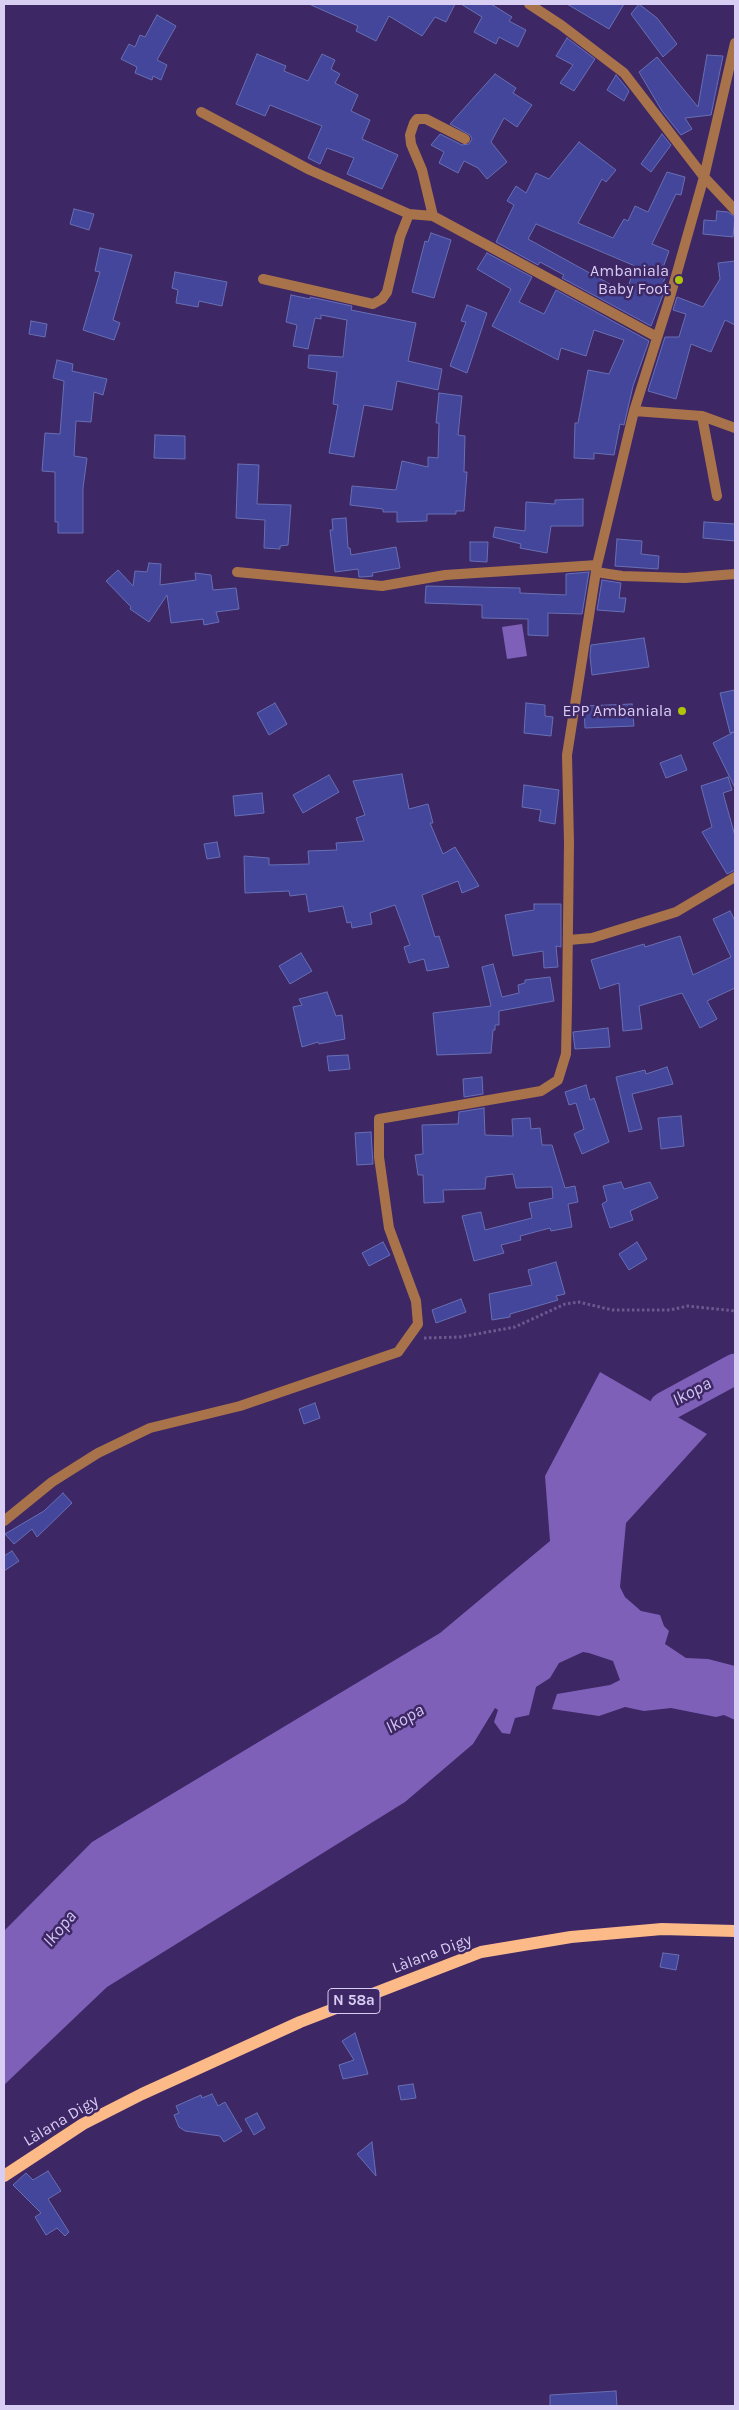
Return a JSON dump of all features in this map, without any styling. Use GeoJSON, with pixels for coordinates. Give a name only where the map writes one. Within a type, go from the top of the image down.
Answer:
{"type":"FeatureCollection","features":[{"type":"Feature","properties":{"kind":"main road","name":"Làlana Digy"},"geometry":{"type":"LineString","coordinates":[[4,2176],[82,2124],[142,2094],[300,2022],[481,1952],[571,1937],[662,1929],[735,1931]]}},
{"type":"Feature","properties":{"kind":"street"},"geometry":{"type":"LineString","coordinates":[[529,4],[562,25],[624,73],[704,177],[735,210]]}},
{"type":"Feature","properties":{"kind":"street"},"geometry":{"type":"LineString","coordinates":[[4,1521],[52,1482],[98,1453],[150,1428],[240,1406],[303,1387],[398,1352],[418,1324],[416,1301],[389,1228],[379,1157],[379,1119],[541,1091],[558,1080],[566,1054],[569,940],[567,754],[597,568],[634,411],[704,177],[735,43]]}},
{"type":"Feature","properties":{"kind":"street"},"geometry":{"type":"LineString","coordinates":[[201,112],[310,170],[409,214],[433,216],[657,337]]}},
{"type":"Feature","properties":{"kind":"street"},"geometry":{"type":"LineString","coordinates":[[433,216],[422,170],[411,144],[410,135],[414,123],[417,119],[426,118],[465,140]]}},
{"type":"Feature","properties":{"kind":"street"},"geometry":{"type":"LineString","coordinates":[[263,279],[373,304],[382,299],[387,292],[400,237],[409,214]]}},
{"type":"Feature","properties":{"kind":"street"},"geometry":{"type":"LineString","coordinates":[[634,411],[702,416],[735,428]]}},
{"type":"Feature","properties":{"kind":"street"},"geometry":{"type":"LineString","coordinates":[[702,416],[717,496]]}},
{"type":"Feature","properties":{"kind":"street"},"geometry":{"type":"LineString","coordinates":[[237,572],[382,586],[445,575],[597,568],[622,576],[685,578],[735,574]]}},
{"type":"Feature","properties":{"kind":"street"},"geometry":{"type":"LineString","coordinates":[[569,940],[592,938],[676,912],[735,877]]}},
{"type":"Feature","properties":{"kind":"path"},"geometry":{"type":"LineString","coordinates":[[410,1336],[431,1339],[460,1337],[515,1327],[565,1304],[579,1302],[612,1310],[670,1310],[688,1306],[735,1312]]}},
{"type":"Feature","properties":{"kind":"water"},"geometry":{"type":"Polygon","coordinates":[[[522,624],[527,656],[507,659],[502,627],[522,624]]]}},
{"type":"Feature","properties":{"kind":"water"},"geometry":{"type":"Polygon","coordinates":[[[600,1372],[707,1434],[626,1523],[620,1587],[625,1597],[641,1611],[660,1615],[664,1626],[669,1631],[665,1644],[686,1658],[708,1659],[735,1666],[735,1720],[724,1715],[716,1717],[671,1708],[644,1711],[625,1707],[599,1716],[552,1709],[557,1694],[610,1685],[620,1680],[613,1661],[589,1653],[583,1652],[559,1663],[550,1678],[536,1687],[529,1715],[515,1718],[510,1734],[502,1733],[494,1722],[498,1710],[495,1708],[473,1744],[405,1802],[107,1987],[4,2085],[4,1931],[92,1842],[440,1633],[550,1541],[545,1476],[600,1372]]]}},
{"type":"Feature","properties":{"kind":"building"},"geometry":{"type":"Polygon","coordinates":[[[309,4],[455,4],[446,22],[435,17],[422,36],[389,16],[376,41],[356,31],[358,26],[309,4]]]}},
{"type":"Feature","properties":{"kind":"building"},"geometry":{"type":"Polygon","coordinates":[[[461,4],[491,4],[512,17],[509,21],[526,30],[518,47],[499,37],[496,44],[474,32],[482,17],[461,4]]]}},
{"type":"Feature","properties":{"kind":"building"},"geometry":{"type":"Polygon","coordinates":[[[567,4],[624,4],[609,29],[567,4]]]}},
{"type":"Feature","properties":{"kind":"building"},"geometry":{"type":"Polygon","coordinates":[[[639,4],[657,18],[677,44],[663,57],[631,14],[639,4]]]}},
{"type":"Feature","properties":{"kind":"building"},"geometry":{"type":"Polygon","coordinates":[[[157,15],[176,26],[157,60],[167,65],[161,80],[153,76],[152,80],[135,73],[137,67],[121,59],[129,44],[135,47],[140,35],[145,37],[157,15]]]}},
{"type":"Feature","properties":{"kind":"building"},"geometry":{"type":"Polygon","coordinates":[[[567,38],[595,59],[574,91],[560,83],[573,65],[556,56],[567,38]]]}},
{"type":"Feature","properties":{"kind":"building"},"geometry":{"type":"Polygon","coordinates":[[[257,54],[286,66],[284,71],[308,81],[322,54],[335,60],[331,69],[340,74],[335,83],[358,95],[351,111],[370,120],[362,139],[398,155],[382,189],[347,174],[354,158],[327,148],[320,164],[308,158],[322,126],[270,105],[265,116],[236,104],[257,54]]]}},
{"type":"Feature","properties":{"kind":"building"},"geometry":{"type":"Polygon","coordinates":[[[707,55],[723,56],[711,115],[685,118],[692,129],[681,135],[662,111],[639,72],[657,57],[698,107],[707,55]]]}},
{"type":"Feature","properties":{"kind":"building"},"geometry":{"type":"Polygon","coordinates":[[[495,74],[516,88],[513,93],[532,105],[517,127],[504,118],[491,142],[507,162],[487,179],[478,168],[464,161],[458,173],[439,163],[444,152],[431,145],[440,134],[462,145],[469,144],[472,139],[470,135],[450,124],[495,74]]]}},
{"type":"Feature","properties":{"kind":"building"},"geometry":{"type":"Polygon","coordinates":[[[616,75],[629,91],[624,101],[607,90],[616,75]]]}},
{"type":"Feature","properties":{"kind":"building"},"geometry":{"type":"Polygon","coordinates":[[[662,134],[671,145],[651,172],[641,164],[662,134]]]}},
{"type":"Feature","properties":{"kind":"building"},"geometry":{"type":"Polygon","coordinates":[[[579,142],[616,170],[606,182],[602,179],[578,223],[613,238],[624,219],[628,221],[635,206],[648,212],[667,172],[685,177],[681,195],[676,194],[652,244],[669,251],[660,276],[665,278],[660,291],[664,292],[651,326],[562,278],[564,275],[540,262],[538,265],[496,242],[514,205],[507,201],[516,186],[526,193],[536,173],[549,179],[579,142]],[[536,224],[528,239],[626,293],[635,266],[536,224]]]}},
{"type":"Feature","properties":{"kind":"building"},"geometry":{"type":"Polygon","coordinates":[[[74,209],[94,214],[89,230],[70,224],[74,209]]]}},
{"type":"Feature","properties":{"kind":"building"},"geometry":{"type":"Polygon","coordinates":[[[717,211],[728,212],[735,217],[733,237],[703,234],[704,220],[716,221],[717,211]]]}},
{"type":"Feature","properties":{"kind":"building"},"geometry":{"type":"Polygon","coordinates":[[[431,233],[451,240],[434,298],[412,292],[425,241],[428,242],[431,233]]]}},
{"type":"Feature","properties":{"kind":"building"},"geometry":{"type":"Polygon","coordinates":[[[100,248],[132,255],[113,320],[120,323],[114,340],[83,330],[100,272],[95,271],[100,248]]]}},
{"type":"Feature","properties":{"kind":"building"},"geometry":{"type":"Polygon","coordinates":[[[487,253],[532,277],[519,302],[544,314],[556,290],[649,341],[633,386],[624,425],[620,424],[614,455],[594,453],[594,459],[574,458],[575,423],[578,423],[588,370],[609,374],[624,340],[594,330],[586,356],[561,348],[558,360],[492,326],[511,289],[477,269],[487,253]]]}},
{"type":"Feature","properties":{"kind":"building"},"geometry":{"type":"Polygon","coordinates":[[[735,261],[735,325],[725,320],[711,352],[691,344],[676,399],[648,391],[665,337],[679,337],[686,314],[673,310],[677,297],[703,307],[720,279],[718,263],[735,261]]]}},
{"type":"Feature","properties":{"kind":"building"},"geometry":{"type":"Polygon","coordinates":[[[175,272],[227,282],[222,306],[199,301],[198,307],[176,303],[178,290],[172,288],[175,272]]]}},
{"type":"Feature","properties":{"kind":"building"},"geometry":{"type":"Polygon","coordinates":[[[291,295],[352,306],[351,310],[416,323],[408,361],[442,369],[438,390],[397,381],[392,410],[364,405],[354,457],[329,453],[338,405],[333,404],[337,372],[308,368],[309,355],[343,357],[347,320],[321,315],[321,319],[315,318],[308,349],[293,346],[297,325],[286,322],[291,295]]]}},
{"type":"Feature","properties":{"kind":"building"},"geometry":{"type":"Polygon","coordinates":[[[467,305],[487,313],[467,373],[450,366],[466,322],[461,321],[467,305]]]}},
{"type":"Feature","properties":{"kind":"building"},"geometry":{"type":"Polygon","coordinates":[[[31,321],[47,324],[45,337],[29,334],[31,321]]]}},
{"type":"Feature","properties":{"kind":"building"},"geometry":{"type":"Polygon","coordinates":[[[57,360],[73,364],[72,371],[107,379],[103,395],[94,392],[91,422],[76,421],[74,456],[87,458],[83,488],[83,533],[58,533],[58,522],[55,522],[55,472],[42,471],[45,433],[60,434],[64,381],[53,378],[57,360]]]}},
{"type":"Feature","properties":{"kind":"building"},"geometry":{"type":"Polygon","coordinates":[[[439,393],[462,396],[458,435],[465,436],[464,472],[467,472],[464,511],[456,511],[456,514],[427,514],[427,521],[397,522],[397,512],[383,512],[383,509],[350,505],[352,486],[396,490],[402,461],[428,467],[428,457],[438,458],[439,423],[436,423],[439,393]]]}},
{"type":"Feature","properties":{"kind":"building"},"geometry":{"type":"Polygon","coordinates":[[[155,435],[185,436],[185,459],[154,458],[155,435]]]}},
{"type":"Feature","properties":{"kind":"building"},"geometry":{"type":"Polygon","coordinates":[[[238,464],[259,465],[257,504],[291,505],[288,545],[280,546],[280,549],[264,548],[265,520],[236,518],[238,464]]]}},
{"type":"Feature","properties":{"kind":"building"},"geometry":{"type":"Polygon","coordinates":[[[583,499],[583,526],[551,526],[547,553],[520,548],[521,544],[493,537],[495,527],[525,531],[526,502],[555,504],[555,500],[583,499]]]}},
{"type":"Feature","properties":{"kind":"building"},"geometry":{"type":"Polygon","coordinates":[[[346,518],[348,548],[350,548],[351,555],[396,547],[400,568],[372,573],[373,576],[363,577],[359,577],[358,569],[335,572],[330,530],[333,530],[332,519],[346,518]]]}},
{"type":"Feature","properties":{"kind":"building"},"geometry":{"type":"Polygon","coordinates":[[[704,522],[735,524],[735,541],[703,538],[704,522]]]}},
{"type":"Feature","properties":{"kind":"building"},"geometry":{"type":"Polygon","coordinates":[[[617,539],[642,541],[641,554],[659,556],[658,569],[615,566],[617,539]]]}},
{"type":"Feature","properties":{"kind":"building"},"geometry":{"type":"Polygon","coordinates":[[[470,542],[488,542],[487,562],[470,561],[470,542]]]}},
{"type":"Feature","properties":{"kind":"building"},"geometry":{"type":"Polygon","coordinates":[[[149,563],[161,564],[160,585],[196,580],[195,573],[211,575],[213,590],[236,588],[239,609],[216,612],[219,622],[204,625],[203,619],[171,623],[167,595],[149,622],[130,609],[131,607],[106,581],[118,570],[133,586],[135,571],[147,572],[149,563]]]}},
{"type":"Feature","properties":{"kind":"building"},"geometry":{"type":"Polygon","coordinates":[[[589,572],[582,614],[548,613],[548,636],[528,635],[528,619],[482,618],[482,605],[425,603],[426,586],[520,588],[520,593],[566,595],[566,574],[589,572]]]}},
{"type":"Feature","properties":{"kind":"building"},"geometry":{"type":"Polygon","coordinates":[[[602,580],[621,583],[619,598],[626,598],[624,612],[597,610],[602,580]]]}},
{"type":"Feature","properties":{"kind":"building"},"geometry":{"type":"Polygon","coordinates":[[[644,638],[649,667],[592,675],[591,645],[644,638]]]}},
{"type":"Feature","properties":{"kind":"building"},"geometry":{"type":"Polygon","coordinates":[[[735,690],[735,788],[713,743],[734,732],[730,733],[720,693],[735,690]]]}},
{"type":"Feature","properties":{"kind":"building"},"geometry":{"type":"Polygon","coordinates":[[[275,703],[287,724],[269,735],[257,713],[275,703]]]}},
{"type":"Feature","properties":{"kind":"building"},"geometry":{"type":"Polygon","coordinates":[[[526,703],[545,705],[545,716],[553,717],[551,736],[524,733],[526,703]]]}},
{"type":"Feature","properties":{"kind":"building"},"geometry":{"type":"Polygon","coordinates":[[[632,704],[634,726],[585,728],[584,706],[632,704]]]}},
{"type":"Feature","properties":{"kind":"building"},"geometry":{"type":"Polygon","coordinates":[[[681,755],[687,770],[666,778],[660,763],[681,755]]]}},
{"type":"Feature","properties":{"kind":"building"},"geometry":{"type":"Polygon","coordinates":[[[402,774],[409,809],[428,804],[433,823],[430,823],[443,854],[455,847],[479,886],[462,893],[458,881],[422,895],[435,937],[439,936],[449,967],[427,971],[424,959],[409,963],[404,947],[410,945],[395,905],[370,913],[372,924],[352,928],[351,922],[347,923],[343,906],[309,912],[306,894],[290,896],[289,891],[245,893],[244,856],[269,858],[269,865],[309,864],[308,851],[337,850],[336,843],[364,841],[356,818],[365,815],[353,781],[402,774]]]}},
{"type":"Feature","properties":{"kind":"building"},"geometry":{"type":"Polygon","coordinates":[[[329,775],[339,792],[303,813],[293,795],[329,775]]]}},
{"type":"Feature","properties":{"kind":"building"},"geometry":{"type":"Polygon","coordinates":[[[728,777],[732,790],[723,793],[735,836],[735,870],[727,874],[702,832],[712,827],[701,786],[728,777]]]}},
{"type":"Feature","properties":{"kind":"building"},"geometry":{"type":"Polygon","coordinates":[[[524,785],[559,790],[555,824],[539,821],[541,810],[522,807],[524,785]]]}},
{"type":"Feature","properties":{"kind":"building"},"geometry":{"type":"Polygon","coordinates":[[[262,793],[264,813],[235,816],[233,796],[262,793]]]}},
{"type":"Feature","properties":{"kind":"building"},"geometry":{"type":"Polygon","coordinates":[[[217,842],[220,857],[207,859],[204,844],[217,842]]]}},
{"type":"Feature","properties":{"kind":"building"},"geometry":{"type":"Polygon","coordinates":[[[534,904],[561,904],[561,947],[556,946],[558,967],[544,968],[543,951],[513,956],[505,915],[534,910],[534,904]]]}},
{"type":"Feature","properties":{"kind":"building"},"geometry":{"type":"Polygon","coordinates":[[[730,911],[735,921],[735,988],[707,1001],[717,1019],[700,1028],[682,993],[639,1006],[642,1029],[623,1031],[619,983],[600,989],[591,960],[644,944],[645,947],[680,936],[693,975],[731,957],[713,919],[730,911]]]}},
{"type":"Feature","properties":{"kind":"building"},"geometry":{"type":"Polygon","coordinates":[[[301,953],[312,971],[290,984],[279,966],[301,953]]]}},
{"type":"Feature","properties":{"kind":"building"},"geometry":{"type":"Polygon","coordinates":[[[493,964],[502,997],[519,993],[518,985],[525,983],[525,980],[550,977],[554,1001],[499,1011],[499,1025],[495,1025],[495,1030],[493,1030],[491,1053],[437,1055],[433,1013],[491,1006],[482,967],[493,964]]]}},
{"type":"Feature","properties":{"kind":"building"},"geometry":{"type":"Polygon","coordinates":[[[327,992],[336,1016],[342,1015],[345,1039],[319,1044],[318,1042],[302,1047],[293,1007],[302,1005],[299,999],[327,992]]]}},
{"type":"Feature","properties":{"kind":"building"},"geometry":{"type":"Polygon","coordinates":[[[608,1028],[610,1047],[575,1049],[573,1032],[608,1028]]]}},
{"type":"Feature","properties":{"kind":"building"},"geometry":{"type":"Polygon","coordinates":[[[348,1055],[350,1069],[329,1071],[327,1056],[348,1055]]]}},
{"type":"Feature","properties":{"kind":"building"},"geometry":{"type":"Polygon","coordinates":[[[667,1067],[673,1084],[632,1094],[642,1129],[629,1132],[616,1077],[645,1070],[646,1074],[667,1067]]]}},
{"type":"Feature","properties":{"kind":"building"},"geometry":{"type":"Polygon","coordinates":[[[482,1077],[483,1094],[464,1097],[463,1079],[482,1077]]]}},
{"type":"Feature","properties":{"kind":"building"},"geometry":{"type":"Polygon","coordinates":[[[586,1085],[590,1100],[594,1098],[609,1142],[582,1154],[574,1134],[584,1129],[576,1103],[569,1105],[565,1092],[586,1085]]]}},
{"type":"Feature","properties":{"kind":"building"},"geometry":{"type":"Polygon","coordinates":[[[484,1108],[485,1135],[513,1136],[512,1119],[530,1118],[531,1129],[540,1128],[542,1145],[552,1145],[565,1188],[575,1186],[578,1202],[568,1204],[572,1227],[551,1231],[550,1228],[520,1236],[521,1240],[501,1245],[504,1253],[474,1261],[462,1216],[481,1212],[485,1230],[532,1218],[529,1203],[553,1198],[552,1187],[516,1188],[513,1174],[486,1177],[485,1189],[443,1190],[444,1202],[424,1203],[423,1175],[418,1175],[415,1155],[423,1154],[422,1125],[458,1124],[459,1112],[484,1108]]]}},
{"type":"Feature","properties":{"kind":"building"},"geometry":{"type":"Polygon","coordinates":[[[681,1116],[684,1146],[661,1149],[658,1118],[681,1116]]]}},
{"type":"Feature","properties":{"kind":"building"},"geometry":{"type":"Polygon","coordinates":[[[371,1132],[373,1164],[357,1165],[355,1133],[371,1132]]]}},
{"type":"Feature","properties":{"kind":"building"},"geometry":{"type":"Polygon","coordinates":[[[621,1182],[624,1189],[650,1182],[658,1198],[630,1211],[633,1220],[610,1228],[602,1204],[607,1201],[603,1186],[621,1182]]]}},
{"type":"Feature","properties":{"kind":"building"},"geometry":{"type":"Polygon","coordinates":[[[383,1242],[390,1255],[369,1266],[362,1253],[383,1242]]]}},
{"type":"Feature","properties":{"kind":"building"},"geometry":{"type":"Polygon","coordinates":[[[637,1242],[647,1259],[629,1270],[619,1254],[637,1242]]]}},
{"type":"Feature","properties":{"kind":"building"},"geometry":{"type":"Polygon","coordinates":[[[556,1262],[565,1294],[556,1296],[558,1300],[510,1314],[510,1317],[492,1320],[489,1294],[532,1285],[528,1270],[556,1262]]]}},
{"type":"Feature","properties":{"kind":"building"},"geometry":{"type":"Polygon","coordinates":[[[461,1299],[466,1312],[436,1323],[432,1310],[461,1299]]]}},
{"type":"Feature","properties":{"kind":"building"},"geometry":{"type":"Polygon","coordinates":[[[315,1403],[320,1418],[304,1424],[299,1409],[315,1403]]]}},
{"type":"Feature","properties":{"kind":"building"},"geometry":{"type":"Polygon","coordinates":[[[63,1493],[72,1503],[37,1537],[32,1529],[14,1544],[5,1534],[44,1511],[63,1493]]]}},
{"type":"Feature","properties":{"kind":"building"},"geometry":{"type":"Polygon","coordinates":[[[12,1551],[19,1561],[4,1571],[4,1556],[12,1551]]]}},
{"type":"Feature","properties":{"kind":"building"},"geometry":{"type":"Polygon","coordinates":[[[663,1953],[679,1955],[676,1970],[660,1967],[663,1953]]]}},
{"type":"Feature","properties":{"kind":"building"},"geometry":{"type":"Polygon","coordinates":[[[355,2033],[368,2074],[343,2079],[339,2065],[354,2060],[342,2041],[355,2033]]]}},
{"type":"Feature","properties":{"kind":"building"},"geometry":{"type":"Polygon","coordinates":[[[413,2084],[416,2098],[401,2100],[398,2086],[413,2084]]]}},
{"type":"Feature","properties":{"kind":"building"},"geometry":{"type":"Polygon","coordinates":[[[212,2094],[218,2106],[225,2102],[242,2131],[224,2142],[220,2136],[185,2131],[179,2127],[174,2115],[179,2113],[176,2106],[201,2095],[202,2098],[212,2094]]]}},
{"type":"Feature","properties":{"kind":"building"},"geometry":{"type":"Polygon","coordinates":[[[257,2113],[265,2128],[254,2135],[245,2119],[257,2113]]]}},
{"type":"Feature","properties":{"kind":"building"},"geometry":{"type":"Polygon","coordinates":[[[372,2142],[376,2176],[357,2154],[372,2142]]]}},
{"type":"Feature","properties":{"kind":"building"},"geometry":{"type":"Polygon","coordinates":[[[48,2171],[61,2191],[48,2199],[69,2232],[65,2236],[57,2228],[46,2235],[35,2217],[41,2213],[13,2185],[26,2173],[33,2180],[48,2171]]]}},
{"type":"Feature","properties":{"kind":"building"},"geometry":{"type":"Polygon","coordinates":[[[616,2391],[617,2406],[550,2406],[550,2395],[616,2391]]]}},
{"type":"Feature","properties":{"kind":"waterway","name":"Ikopa"},"geometry":{"type":"LineString","coordinates":[[646,1448],[665,1407],[735,1369]]}},
{"type":"Feature","properties":{"kind":"place","name":"Ambaniala Baby Foot"},"geometry":{"type":"Point","coordinates":[679,280]}},
{"type":"Feature","properties":{"kind":"place","name":"EPP Ambaniala"},"geometry":{"type":"Point","coordinates":[682,711]}}]}
